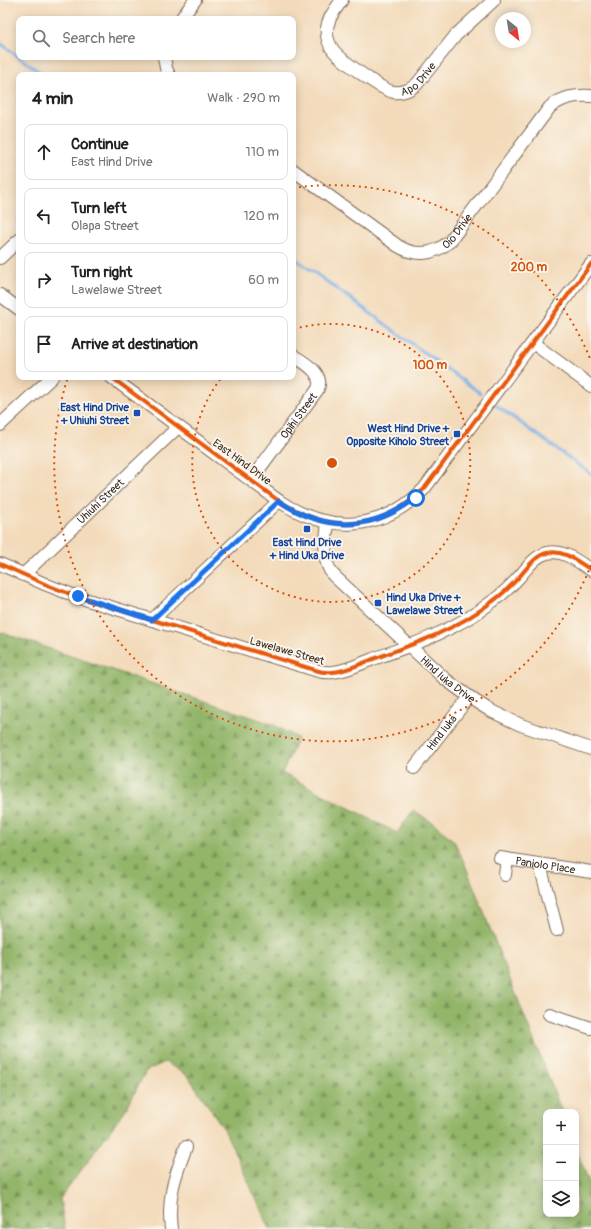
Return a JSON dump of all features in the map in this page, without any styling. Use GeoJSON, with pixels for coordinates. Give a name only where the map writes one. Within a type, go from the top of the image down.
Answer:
{"type":"FeatureCollection","features":[{"type":"Feature","properties":{"kind":"street"},"geometry":{"type":"LineString","coordinates":[[183,16],[194,0]]}},
{"type":"Feature","properties":{"kind":"street","name":"Apo Drive"},"geometry":{"type":"LineString","coordinates":[[342,0],[330,18],[328,24],[327,36],[331,47],[338,55],[383,89],[393,92],[408,90],[417,84],[456,34],[494,0]]}},
{"type":"Feature","properties":{"kind":"street"},"geometry":{"type":"LineString","coordinates":[[165,60],[168,72]]}},
{"type":"Feature","properties":{"kind":"street","name":"Oio Drive"},"geometry":{"type":"LineString","coordinates":[[296,172],[398,246],[409,252],[428,253],[440,248],[450,241],[550,107],[568,97],[591,96]]}},
{"type":"Feature","properties":{"kind":"street"},"geometry":{"type":"LineString","coordinates":[[0,258],[16,243]]}},
{"type":"Feature","properties":{"kind":"street","name":"East Hind Drive"},"geometry":{"type":"LineString","coordinates":[[115,380],[279,501],[306,516],[328,523],[351,524],[374,520],[396,511],[416,498],[432,480],[591,264]]}},
{"type":"Feature","properties":{"kind":"street"},"geometry":{"type":"LineString","coordinates":[[0,295],[16,307]]}},
{"type":"Feature","properties":{"kind":"street"},"geometry":{"type":"LineString","coordinates":[[533,343],[591,386]]}},
{"type":"Feature","properties":{"kind":"street","name":"Opihi Street"},"geometry":{"type":"LineString","coordinates":[[251,480],[318,389],[320,381],[317,374],[296,357]]}},
{"type":"Feature","properties":{"kind":"street"},"geometry":{"type":"LineString","coordinates":[[0,425],[49,380]]}},
{"type":"Feature","properties":{"kind":"street","name":"Uhiuhi Street"},"geometry":{"type":"LineString","coordinates":[[23,575],[178,427]]}},
{"type":"Feature","properties":{"kind":"street"},"geometry":{"type":"LineString","coordinates":[[152,620],[279,501]]}},
{"type":"Feature","properties":{"kind":"street","name":"Hind Iuka Drive"},"geometry":{"type":"LineString","coordinates":[[328,523],[324,552],[326,564],[329,570],[445,679],[491,711],[522,725],[591,749]]}},
{"type":"Feature","properties":{"kind":"street","name":"Lawelawe Street"},"geometry":{"type":"LineString","coordinates":[[0,564],[62,591],[152,620],[315,670],[326,672],[344,670],[452,628],[479,612],[507,590],[535,559],[543,554],[554,552],[566,554],[591,570]]}},
{"type":"Feature","properties":{"kind":"street","name":"Hind Iuka"},"geometry":{"type":"LineString","coordinates":[[414,768],[469,697]]}},
{"type":"Feature","properties":{"kind":"street","name":"Paniolo Place"},"geometry":{"type":"LineString","coordinates":[[505,875],[504,859],[591,872]]}},
{"type":"Feature","properties":{"kind":"street"},"geometry":{"type":"LineString","coordinates":[[540,865],[557,930]]}},
{"type":"Feature","properties":{"kind":"street"},"geometry":{"type":"LineString","coordinates":[[550,1014],[591,1028]]}},
{"type":"Feature","properties":{"kind":"street"},"geometry":{"type":"LineString","coordinates":[[171,1229],[170,1195],[186,1147]]}},
{"type":"Feature","properties":{"kind":"green space"},"geometry":{"type":"Polygon","coordinates":[[[0,632],[272,724],[298,738],[282,773],[397,833],[413,810],[436,825],[454,841],[464,862],[561,1109],[543,1109],[543,1217],[579,1217],[579,1157],[591,1187],[591,1229],[270,1229],[224,1129],[188,1076],[165,1062],[146,1071],[126,1109],[60,1199],[65,1229],[0,1229],[0,632]]]}},
{"type":"Feature","properties":{"kind":"waterway"},"geometry":{"type":"LineString","coordinates":[[0,43],[16,55]]}},
{"type":"Feature","properties":{"kind":"waterway"},"geometry":{"type":"LineString","coordinates":[[23,60],[40,72]]}},
{"type":"Feature","properties":{"kind":"waterway"},"geometry":{"type":"LineString","coordinates":[[296,259],[480,393]]}},
{"type":"Feature","properties":{"kind":"waterway"},"geometry":{"type":"LineString","coordinates":[[496,405],[591,474]]}},
{"type":"Feature","properties":{"kind":"cycle path"},"geometry":{"type":"LineString","coordinates":[[115,380],[279,501],[298,512],[317,519],[336,523],[354,524],[372,520],[390,514],[407,503],[424,489],[591,264]]}},
{"type":"Feature","properties":{"kind":"cycle path"},"geometry":{"type":"LineString","coordinates":[[0,564],[78,597],[324,672],[348,669],[405,648],[451,628],[480,611],[500,595],[514,583],[532,562],[543,554],[553,552],[559,553],[576,560],[591,570]]}},
{"type":"Feature","properties":{"kind":"place","name":"East Hind Drive + Uhiuhi Street"},"geometry":{"type":"Point","coordinates":[137,413]}},
{"type":"Feature","properties":{"kind":"place","name":"West Hind Drive + Opposite Kiholo Street"},"geometry":{"type":"Point","coordinates":[457,434]}},
{"type":"Feature","properties":{"kind":"place","name":"East Hind Drive + Hind Uka Drive"},"geometry":{"type":"Point","coordinates":[307,529]}},
{"type":"Feature","properties":{"kind":"place","name":"Hind Uka Drive + Lawelawe Street"},"geometry":{"type":"Point","coordinates":[378,603]}},
{"type":"Feature","properties":{"kind":"route"},"geometry":{"type":"LineString","coordinates":[[78,596],[152,620],[279,501],[295,512],[317,520],[328,523],[351,524],[363,523],[385,516],[416,498]]}}]}
